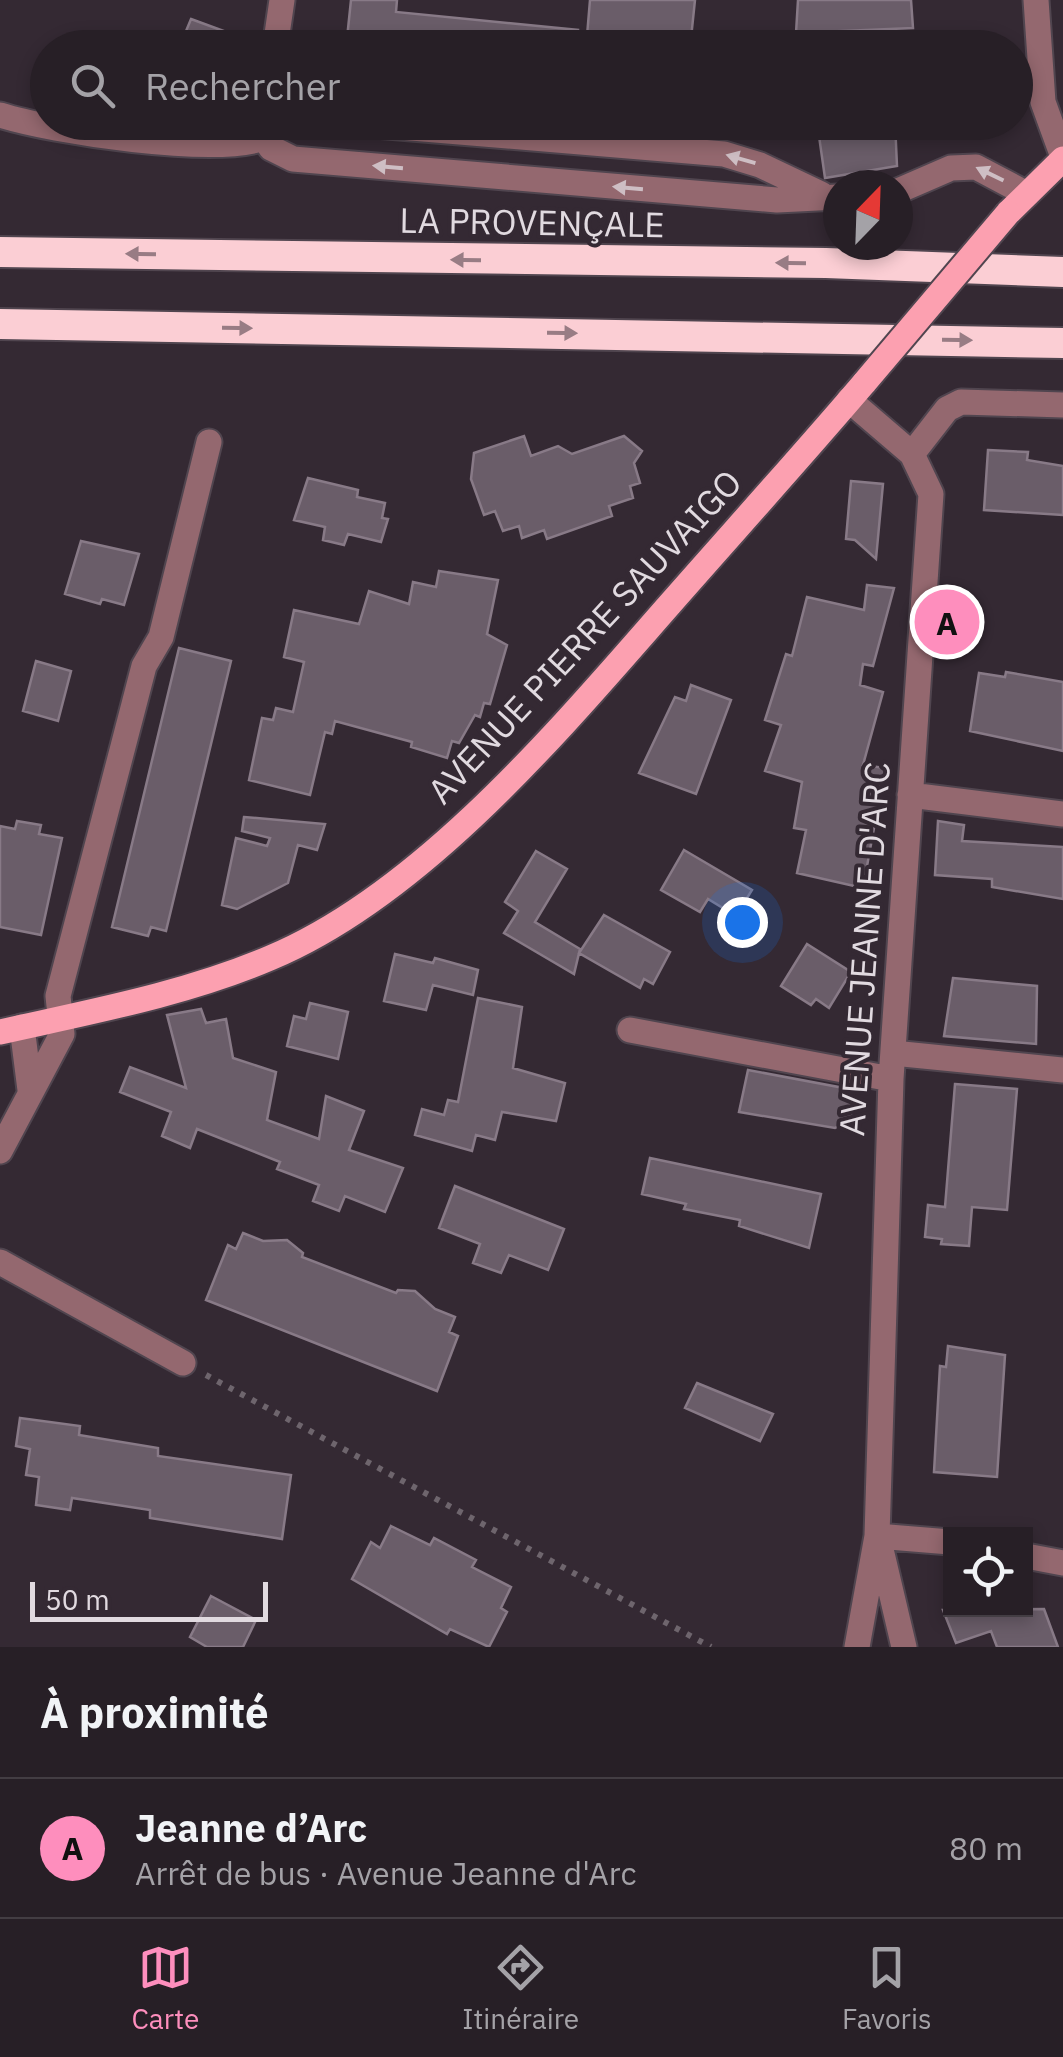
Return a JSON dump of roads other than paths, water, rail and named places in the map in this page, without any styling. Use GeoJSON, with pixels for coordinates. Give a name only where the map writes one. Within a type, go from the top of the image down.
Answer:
{"type":"FeatureCollection","features":[{"type":"Feature","properties":{"kind":"highway","name":"LA PROVENÇALE"},"geometry":{"type":"LineString","coordinates":[[0,252],[826,263],[1063,272]]}},
{"type":"Feature","properties":{"kind":"highway"},"geometry":{"type":"LineString","coordinates":[[0,324],[1063,343]]}},
{"type":"Feature","properties":{"kind":"main road","name":"AVENUE PIERRE SAUVAIGO"},"geometry":{"type":"LineString","coordinates":[[11,1029],[256,964],[312,938],[366,904],[430,852],[527,762],[857,391],[1008,213],[1063,158]]}},
{"type":"Feature","properties":{"kind":"street"},"geometry":{"type":"LineString","coordinates":[[278,30],[282,0]]}},
{"type":"Feature","properties":{"kind":"street"},"geometry":{"type":"LineString","coordinates":[[1036,0],[1044,102],[1063,158]]}},
{"type":"Feature","properties":{"kind":"street"},"geometry":{"type":"LineString","coordinates":[[0,115],[30,123]]}},
{"type":"Feature","properties":{"kind":"street"},"geometry":{"type":"LineString","coordinates":[[162,140],[244,145],[251,140]]}},
{"type":"Feature","properties":{"kind":"street"},"geometry":{"type":"LineString","coordinates":[[268,140],[271,148],[293,159],[777,200],[823,198]]}},
{"type":"Feature","properties":{"kind":"street"},"geometry":{"type":"LineString","coordinates":[[556,140],[724,154],[823,193]]}},
{"type":"Feature","properties":{"kind":"street"},"geometry":{"type":"LineString","coordinates":[[913,184],[951,168],[976,167],[1026,194]]}},
{"type":"Feature","properties":{"kind":"street","name":"AVENUE JEANNE D'ARC"},"geometry":{"type":"LineString","coordinates":[[857,391],[912,454],[931,494],[892,1053],[878,1536],[857,1647]]}},
{"type":"Feature","properties":{"kind":"street"},"geometry":{"type":"LineString","coordinates":[[912,454],[947,408],[961,402],[1063,405]]}},
{"type":"Feature","properties":{"kind":"street"},"geometry":{"type":"LineString","coordinates":[[0,1151],[30,1090],[56,1050],[62,1018],[58,996],[144,666],[161,637],[209,442]]}},
{"type":"Feature","properties":{"kind":"street"},"geometry":{"type":"LineString","coordinates":[[910,795],[1063,814]]}},
{"type":"Feature","properties":{"kind":"street"},"geometry":{"type":"LineString","coordinates":[[11,1029],[30,1090]]}},
{"type":"Feature","properties":{"kind":"street"},"geometry":{"type":"LineString","coordinates":[[630,1030],[891,1079]]}},
{"type":"Feature","properties":{"kind":"street"},"geometry":{"type":"LineString","coordinates":[[892,1053],[1063,1070]]}},
{"type":"Feature","properties":{"kind":"street"},"geometry":{"type":"LineString","coordinates":[[0,1262],[182,1363]]}},
{"type":"Feature","properties":{"kind":"street"},"geometry":{"type":"LineString","coordinates":[[878,1536],[943,1541]]}},
{"type":"Feature","properties":{"kind":"street","name":"AVENUE JEANNE D'ARC"},"geometry":{"type":"LineString","coordinates":[[878,1536],[904,1647]]}},
{"type":"Feature","properties":{"kind":"street"},"geometry":{"type":"LineString","coordinates":[[1033,1557],[1063,1563]]}},
{"type":"Feature","properties":{"kind":"place","name":"Jeanne d’Arc"},"geometry":{"type":"Point","coordinates":[947,622]}}]}
